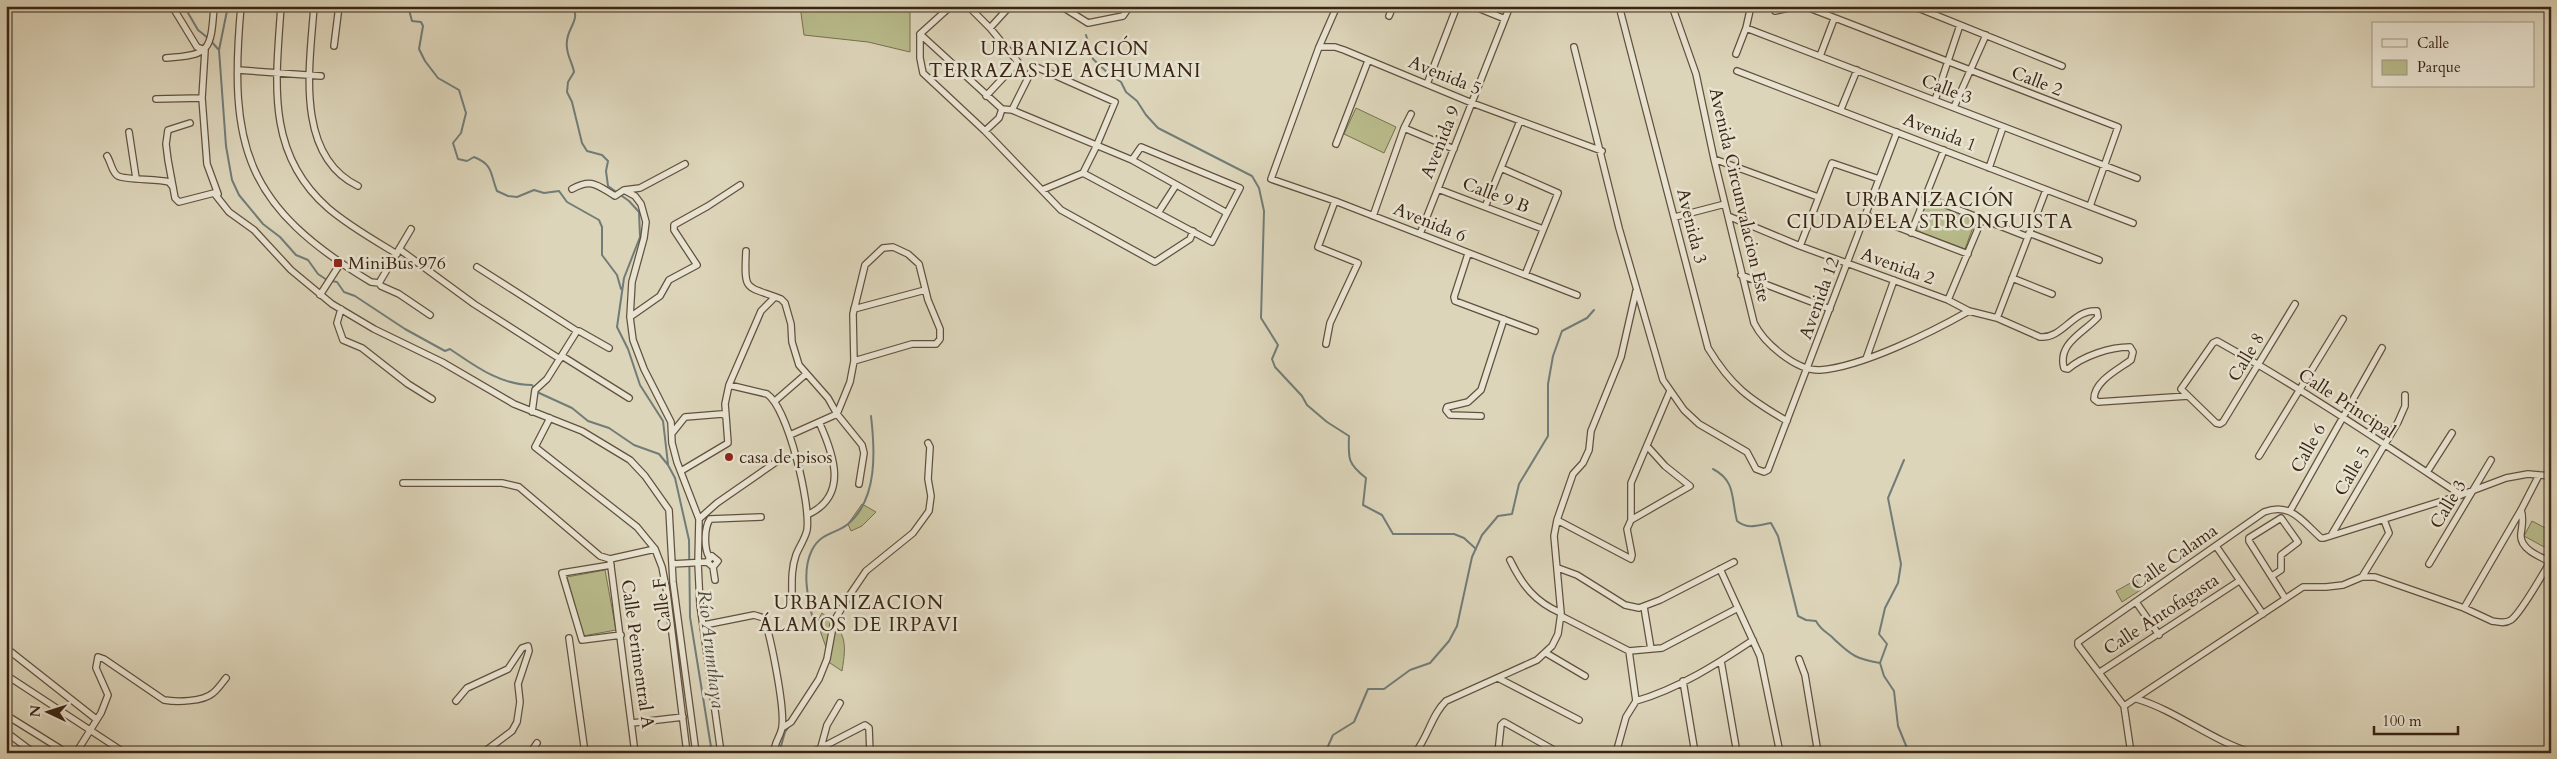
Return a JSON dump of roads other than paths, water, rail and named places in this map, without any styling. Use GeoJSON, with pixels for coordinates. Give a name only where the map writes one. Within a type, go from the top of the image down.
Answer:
{"type":"FeatureCollection","features":[{"type":"Feature","properties":{"kind":"street"},"geometry":{"type":"LineString","coordinates":[[172,6],[197,47],[205,50]]}},
{"type":"Feature","properties":{"kind":"street"},"geometry":{"type":"LineString","coordinates":[[214,6],[213,28],[205,50],[202,98],[207,164],[219,199]]}},
{"type":"Feature","properties":{"kind":"street"},"geometry":{"type":"LineString","coordinates":[[241,6],[238,70],[242,136],[248,158],[267,195],[299,232],[340,264],[371,282],[379,283],[381,286],[399,294],[430,314]]}},
{"type":"Feature","properties":{"kind":"street"},"geometry":{"type":"LineString","coordinates":[[281,6],[277,73],[278,119],[288,154],[300,177],[327,208],[343,221],[398,252],[474,304],[629,398]]}},
{"type":"Feature","properties":{"kind":"street"},"geometry":{"type":"LineString","coordinates":[[314,6],[309,75],[310,111],[313,127],[333,164],[350,182],[358,186]]}},
{"type":"Feature","properties":{"kind":"street"},"geometry":{"type":"LineString","coordinates":[[334,46],[339,6]]}},
{"type":"Feature","properties":{"kind":"street"},"geometry":{"type":"LineString","coordinates":[[968,6],[990,28],[1018,62],[986,96]]}},
{"type":"Feature","properties":{"kind":"street"},"geometry":{"type":"LineString","coordinates":[[990,28],[1010,6]]}},
{"type":"Feature","properties":{"kind":"street"},"geometry":{"type":"LineString","coordinates":[[1061,6],[1088,23],[1123,16],[1130,6]]}},
{"type":"Feature","properties":{"kind":"street"},"geometry":{"type":"LineString","coordinates":[[1319,47],[1337,6]]}},
{"type":"Feature","properties":{"kind":"street"},"geometry":{"type":"LineString","coordinates":[[1389,16],[1393,6]]}},
{"type":"Feature","properties":{"kind":"street"},"geometry":{"type":"LineString","coordinates":[[1427,84],[1457,6]]}},
{"type":"Feature","properties":{"kind":"street"},"geometry":{"type":"LineString","coordinates":[[1473,6],[1505,19]]}},
{"type":"Feature","properties":{"kind":"street","name":"Avenida 9"},"geometry":{"type":"LineString","coordinates":[[1420,234],[1510,6]]}},
{"type":"Feature","properties":{"kind":"street","name":"Avenida 3"},"geometry":{"type":"LineString","coordinates":[[1619,6],[1708,348],[1722,371],[1738,388],[1787,422]]}},
{"type":"Feature","properties":{"kind":"street","name":"Avenida Circunvalacion Este"},"geometry":{"type":"LineString","coordinates":[[1672,6],[1696,74],[1741,274],[1760,334],[1774,349],[1808,368]]}},
{"type":"Feature","properties":{"kind":"street"},"geometry":{"type":"LineString","coordinates":[[1736,54],[1746,28],[1751,6]]}},
{"type":"Feature","properties":{"kind":"street"},"geometry":{"type":"LineString","coordinates":[[1775,11],[1798,6]]}},
{"type":"Feature","properties":{"kind":"street","name":"Calle 2"},"geometry":{"type":"LineString","coordinates":[[1804,6],[1971,72],[2118,127],[2105,166]]}},
{"type":"Feature","properties":{"kind":"street"},"geometry":{"type":"LineString","coordinates":[[1913,6],[2062,66]]}},
{"type":"Feature","properties":{"kind":"street"},"geometry":{"type":"LineString","coordinates":[[950,7],[920,34],[922,73],[984,131],[1061,210],[1156,262],[1190,239],[1193,231]]}},
{"type":"Feature","properties":{"kind":"street"},"geometry":{"type":"LineString","coordinates":[[1820,56],[1834,19]]}},
{"type":"Feature","properties":{"kind":"street"},"geometry":{"type":"LineString","coordinates":[[1935,100],[1946,62],[1960,25]]}},
{"type":"Feature","properties":{"kind":"street","name":"Calle 3"},"geometry":{"type":"LineString","coordinates":[[1746,28],[2137,178]]}},
{"type":"Feature","properties":{"kind":"street"},"geometry":{"type":"LineString","coordinates":[[920,34],[1002,109],[1012,110],[1096,147],[1132,160],[1227,213]]}},
{"type":"Feature","properties":{"kind":"street"},"geometry":{"type":"LineString","coordinates":[[1954,107],[1986,35]]}},
{"type":"Feature","properties":{"kind":"street","name":"Avenida 5"},"geometry":{"type":"LineString","coordinates":[[1319,47],[1335,47],[1472,103],[1602,152]]}},
{"type":"Feature","properties":{"kind":"street","name":"Avenida 6"},"geometry":{"type":"LineString","coordinates":[[1319,47],[1272,179],[1335,201],[1577,295]]}},
{"type":"Feature","properties":{"kind":"street"},"geometry":{"type":"LineString","coordinates":[[1557,520],[1631,559],[1632,555],[1627,529],[1631,520],[1632,483],[1670,392],[1655,357],[1636,290],[1574,47]]}},
{"type":"Feature","properties":{"kind":"street"},"geometry":{"type":"LineString","coordinates":[[166,58],[197,56],[205,50]]}},
{"type":"Feature","properties":{"kind":"street"},"geometry":{"type":"LineString","coordinates":[[1336,144],[1368,61]]}},
{"type":"Feature","properties":{"kind":"street"},"geometry":{"type":"LineString","coordinates":[[1012,110],[1034,66],[1115,102],[1083,173],[1042,190]]}},
{"type":"Feature","properties":{"kind":"street"},"geometry":{"type":"LineString","coordinates":[[238,70],[321,76]]}},
{"type":"Feature","properties":{"kind":"street"},"geometry":{"type":"LineString","coordinates":[[1840,110],[1857,70]]}},
{"type":"Feature","properties":{"kind":"street","name":"Avenida 1"},"geometry":{"type":"LineString","coordinates":[[1736,71],[2133,223]]}},
{"type":"Feature","properties":{"kind":"street"},"geometry":{"type":"LineString","coordinates":[[156,99],[202,98]]}},
{"type":"Feature","properties":{"kind":"street"},"geometry":{"type":"LineString","coordinates":[[984,131],[999,118],[1002,109]]}},
{"type":"Feature","properties":{"kind":"street"},"geometry":{"type":"LineString","coordinates":[[1373,216],[1404,128],[1411,114]]}},
{"type":"Feature","properties":{"kind":"street"},"geometry":{"type":"LineString","coordinates":[[1485,207],[1520,121]]}},
{"type":"Feature","properties":{"kind":"street"},"geometry":{"type":"LineString","coordinates":[[190,123],[168,130],[166,144],[175,198],[179,202],[210,192],[214,193],[219,199]]}},
{"type":"Feature","properties":{"kind":"street"},"geometry":{"type":"LineString","coordinates":[[1988,168],[2003,127]]}},
{"type":"Feature","properties":{"kind":"street"},"geometry":{"type":"LineString","coordinates":[[1404,128],[1454,149]]}},
{"type":"Feature","properties":{"kind":"street"},"geometry":{"type":"LineString","coordinates":[[129,132],[136,178]]}},
{"type":"Feature","properties":{"kind":"street","name":"Avenida 12"},"geometry":{"type":"LineString","coordinates":[[1670,392],[1684,410],[1699,424],[1747,452],[1756,469],[1764,472],[1768,470],[1897,132]]}},
{"type":"Feature","properties":{"kind":"street"},"geometry":{"type":"LineString","coordinates":[[1083,173],[1212,242],[1240,188],[1141,147],[1132,160]]}},
{"type":"Feature","properties":{"kind":"street"},"geometry":{"type":"LineString","coordinates":[[1911,232],[1944,150]]}},
{"type":"Feature","properties":{"kind":"street"},"geometry":{"type":"LineString","coordinates":[[107,156],[114,172],[119,177],[170,182],[174,189]]}},
{"type":"Feature","properties":{"kind":"street"},"geometry":{"type":"LineString","coordinates":[[1714,159],[1818,198]]}},
{"type":"Feature","properties":{"kind":"street"},"geometry":{"type":"LineString","coordinates":[[1800,246],[1832,163],[1879,179]]}},
{"type":"Feature","properties":{"kind":"street"},"geometry":{"type":"LineString","coordinates":[[572,189],[584,182],[593,183],[615,196],[624,190],[640,188],[685,164]]}},
{"type":"Feature","properties":{"kind":"street"},"geometry":{"type":"LineString","coordinates":[[2090,206],[2105,166]]}},
{"type":"Feature","properties":{"kind":"street"},"geometry":{"type":"LineString","coordinates":[[1501,168],[1558,193],[1525,275]]}},
{"type":"Feature","properties":{"kind":"street"},"geometry":{"type":"LineString","coordinates":[[630,317],[660,296],[669,280],[696,265],[674,230],[674,224],[708,206],[740,185]]}},
{"type":"Feature","properties":{"kind":"street"},"geometry":{"type":"LineString","coordinates":[[1158,213],[1176,185]]}},
{"type":"Feature","properties":{"kind":"street","name":"Calle 9 B"},"geometry":{"type":"LineString","coordinates":[[1438,189],[1543,229]]}},
{"type":"Feature","properties":{"kind":"street"},"geometry":{"type":"LineString","coordinates":[[624,190],[635,196],[641,204],[646,222],[644,238],[632,282],[630,317],[632,334],[638,355],[672,422],[672,443],[698,519],[697,563],[721,753]]}},
{"type":"Feature","properties":{"kind":"street"},"geometry":{"type":"LineString","coordinates":[[1996,318],[2046,190]]}},
{"type":"Feature","properties":{"kind":"street"},"geometry":{"type":"LineString","coordinates":[[1926,197],[1982,219],[2099,260]]}},
{"type":"Feature","properties":{"kind":"street","name":"Calle F"},"geometry":{"type":"LineString","coordinates":[[219,199],[229,212],[254,230],[291,270],[320,295],[341,309],[374,329],[442,362],[514,404],[596,439],[630,460],[645,476],[669,510],[673,582],[696,753]]}},
{"type":"Feature","properties":{"kind":"street"},"geometry":{"type":"LineString","coordinates":[[1326,344],[1330,324],[1358,263],[1318,247],[1335,201]]}},
{"type":"Feature","properties":{"kind":"street"},"geometry":{"type":"LineString","coordinates":[[1675,217],[1725,204]]}},
{"type":"Feature","properties":{"kind":"street"},"geometry":{"type":"LineString","coordinates":[[1866,215],[1968,254]]}},
{"type":"Feature","properties":{"kind":"street","name":"Avenida 2"},"geometry":{"type":"LineString","coordinates":[[1728,216],[1800,246],[1948,300],[1969,311],[1996,318],[2048,338],[2082,313],[2097,311],[2098,317],[2069,342],[2064,356],[2064,368],[2068,369],[2102,352],[2130,347],[2133,352],[2131,360],[2105,379],[2094,393],[2094,399],[2098,402],[2188,396]]}},
{"type":"Feature","properties":{"kind":"street"},"geometry":{"type":"LineString","coordinates":[[1948,300],[1982,219]]}},
{"type":"Feature","properties":{"kind":"street"},"geometry":{"type":"LineString","coordinates":[[379,283],[411,229]]}},
{"type":"Feature","properties":{"kind":"street"},"geometry":{"type":"LineString","coordinates":[[790,435],[837,414],[850,382],[854,361],[854,309],[865,264],[883,248],[894,247],[919,264],[925,290],[940,329],[940,340],[936,344],[912,344],[854,361]]}},
{"type":"Feature","properties":{"kind":"street"},"geometry":{"type":"LineString","coordinates":[[746,251],[745,279],[747,284],[753,289],[785,302],[791,324],[794,354],[806,374],[828,398],[837,414],[858,440],[864,453],[859,484]]}},
{"type":"Feature","properties":{"kind":"street"},"geometry":{"type":"LineString","coordinates":[[1468,254],[1454,296],[1455,301],[1536,331]]}},
{"type":"Feature","properties":{"kind":"street"},"geometry":{"type":"LineString","coordinates":[[320,295],[340,264]]}},
{"type":"Feature","properties":{"kind":"street"},"geometry":{"type":"LineString","coordinates":[[477,267],[577,332],[579,330],[609,348]]}},
{"type":"Feature","properties":{"kind":"street"},"geometry":{"type":"LineString","coordinates":[[1741,274],[1830,309]]}},
{"type":"Feature","properties":{"kind":"street"},"geometry":{"type":"LineString","coordinates":[[2012,278],[2052,294]]}},
{"type":"Feature","properties":{"kind":"street"},"geometry":{"type":"LineString","coordinates":[[1866,359],[1894,280]]}},
{"type":"Feature","properties":{"kind":"street"},"geometry":{"type":"LineString","coordinates":[[854,309],[925,290]]}},
{"type":"Feature","properties":{"kind":"street"},"geometry":{"type":"LineString","coordinates":[[1415,753],[1425,741],[1441,706],[1446,700],[1538,660],[1546,653],[1558,634],[1561,614],[1554,536],[1557,520],[1573,474],[1583,463],[1586,456],[1591,431],[1621,358],[1636,290]]}},
{"type":"Feature","properties":{"kind":"street"},"geometry":{"type":"LineString","coordinates":[[681,471],[728,443],[726,416],[729,385],[761,311],[775,297]]}},
{"type":"Feature","properties":{"kind":"street","name":"Calle 8"},"geometry":{"type":"LineString","coordinates":[[2188,396],[2220,424],[2259,365],[2295,304]]}},
{"type":"Feature","properties":{"kind":"street"},"geometry":{"type":"LineString","coordinates":[[341,309],[337,323],[343,340],[362,348],[408,384],[432,399]]}},
{"type":"Feature","properties":{"kind":"street"},"geometry":{"type":"LineString","coordinates":[[1808,368],[1820,370],[1866,359],[1941,327],[1969,311]]}},
{"type":"Feature","properties":{"kind":"street"},"geometry":{"type":"LineString","coordinates":[[1481,416],[1450,415],[1446,410],[1447,407],[1468,402],[1481,390],[1504,319]]}},
{"type":"Feature","properties":{"kind":"street"},"geometry":{"type":"LineString","coordinates":[[2260,456],[2342,319]]}},
{"type":"Feature","properties":{"kind":"street"},"geometry":{"type":"LineString","coordinates":[[532,412],[535,390],[544,384],[577,332]]}},
{"type":"Feature","properties":{"kind":"street","name":"Calle Principal"},"geometry":{"type":"LineString","coordinates":[[2188,396],[2181,389],[2217,341],[2301,390],[2461,495]]}},
{"type":"Feature","properties":{"kind":"street","name":"Calle 6"},"geometry":{"type":"LineString","coordinates":[[2290,511],[2382,348]]}},
{"type":"Feature","properties":{"kind":"street"},"geometry":{"type":"LineString","coordinates":[[775,401],[806,374]]}},
{"type":"Feature","properties":{"kind":"street"},"geometry":{"type":"LineString","coordinates":[[729,385],[767,394],[775,401],[790,435],[796,455],[807,531],[793,567],[792,597]]}},
{"type":"Feature","properties":{"kind":"street","name":"Calle 5"},"geometry":{"type":"LineString","coordinates":[[2332,534],[2402,413],[2406,395]]}},
{"type":"Feature","properties":{"kind":"street"},"geometry":{"type":"LineString","coordinates":[[673,432],[685,417],[722,414],[726,416]]}},
{"type":"Feature","properties":{"kind":"street"},"geometry":{"type":"LineString","coordinates":[[550,418],[535,447],[637,527],[655,549],[662,567],[667,593],[687,753]]}},
{"type":"Feature","properties":{"kind":"street"},"geometry":{"type":"LineString","coordinates":[[806,515],[818,510],[823,505],[835,477],[831,451],[819,422]]}},
{"type":"Feature","properties":{"kind":"street"},"geometry":{"type":"LineString","coordinates":[[2427,472],[2452,433]]}},
{"type":"Feature","properties":{"kind":"street"},"geometry":{"type":"LineString","coordinates":[[774,753],[777,738],[782,728],[791,722],[819,678],[826,659],[834,621],[848,596],[866,571],[913,533],[929,511],[931,496],[928,479],[930,447],[928,443]]}},
{"type":"Feature","properties":{"kind":"street"},"geometry":{"type":"LineString","coordinates":[[1631,520],[1690,486],[1665,466],[1647,446]]}},
{"type":"Feature","properties":{"kind":"street"},"geometry":{"type":"LineString","coordinates":[[698,519],[717,503],[776,462],[796,455]]}},
{"type":"Feature","properties":{"kind":"street","name":"Calle 3"},"geometry":{"type":"LineString","coordinates":[[2429,564],[2491,460]]}},
{"type":"Feature","properties":{"kind":"street"},"geometry":{"type":"LineString","coordinates":[[2290,511],[2321,538],[2384,520],[2517,475],[2551,476]]}},
{"type":"Feature","properties":{"kind":"street"},"geometry":{"type":"LineString","coordinates":[[2464,608],[2522,510],[2539,475]]}},
{"type":"Feature","properties":{"kind":"street"},"geometry":{"type":"LineString","coordinates":[[403,483],[502,483],[519,487],[595,553],[610,562]]}},
{"type":"Feature","properties":{"kind":"street","name":"Calle Calama"},"geometry":{"type":"LineString","coordinates":[[2100,672],[2078,645],[2078,642],[2264,512],[2274,508],[2290,511]]}},
{"type":"Feature","properties":{"kind":"street"},"geometry":{"type":"LineString","coordinates":[[2124,706],[2298,589],[2307,586],[2326,587],[2344,585],[2362,577],[2375,577],[2403,585],[2492,620],[2503,623],[2511,620],[2550,562],[2532,552],[2523,543],[2520,535],[2522,510]]}},
{"type":"Feature","properties":{"kind":"street"},"geometry":{"type":"LineString","coordinates":[[715,580],[713,567],[708,560],[707,553],[706,534],[707,524],[710,519],[760,517]]}},
{"type":"Feature","properties":{"kind":"street"},"geometry":{"type":"LineString","coordinates":[[2274,574],[2281,570],[2281,555],[2298,542],[2284,521],[2279,518],[2249,538],[2249,541],[2274,574],[2286,598]]}},
{"type":"Feature","properties":{"kind":"street"},"geometry":{"type":"LineString","coordinates":[[2362,577],[2389,532],[2384,520]]}},
{"type":"Feature","properties":{"kind":"street"},"geometry":{"type":"LineString","coordinates":[[2216,546],[2263,614]]}},
{"type":"Feature","properties":{"kind":"street"},"geometry":{"type":"LineString","coordinates":[[621,635],[582,640],[562,572],[610,562],[655,549]]}},
{"type":"Feature","properties":{"kind":"street"},"geometry":{"type":"LineString","coordinates":[[672,564],[697,563],[714,556],[718,561],[713,567]]}},
{"type":"Feature","properties":{"kind":"street"},"geometry":{"type":"LineString","coordinates":[[1510,560],[1530,593],[1548,607],[1628,651],[1662,648],[1738,608]]}},
{"type":"Feature","properties":{"kind":"street","name":"Calle Perimentral A"},"geometry":{"type":"LineString","coordinates":[[610,562],[636,753]]}},
{"type":"Feature","properties":{"kind":"street"},"geometry":{"type":"LineString","coordinates":[[1558,568],[1568,570],[1632,608],[1644,607],[1734,562]]}},
{"type":"Feature","properties":{"kind":"street"},"geometry":{"type":"LineString","coordinates":[[1720,569],[1754,640],[1773,712],[1780,753]]}},
{"type":"Feature","properties":{"kind":"street","name":"Calle Antofagasta"},"geometry":{"type":"LineString","coordinates":[[2100,672],[2239,581]]}},
{"type":"Feature","properties":{"kind":"street"},"geometry":{"type":"LineString","coordinates":[[2136,602],[2159,635]]}},
{"type":"Feature","properties":{"kind":"street"},"geometry":{"type":"LineString","coordinates":[[1644,607],[1651,649]]}},
{"type":"Feature","properties":{"kind":"street"},"geometry":{"type":"LineString","coordinates":[[704,625],[754,615],[764,618],[776,674],[782,728]]}},
{"type":"Feature","properties":{"kind":"street"},"geometry":{"type":"LineString","coordinates":[[569,638],[585,753]]}},
{"type":"Feature","properties":{"kind":"street"},"geometry":{"type":"LineString","coordinates":[[1636,701],[1656,695],[1721,662],[1754,640]]}},
{"type":"Feature","properties":{"kind":"street"},"geometry":{"type":"LineString","coordinates":[[456,701],[467,688],[508,669],[522,648],[528,646],[529,651],[518,684],[520,702],[517,722],[512,731],[488,749],[487,753]]}},
{"type":"Feature","properties":{"kind":"street"},"geometry":{"type":"LineString","coordinates":[[6,648],[96,720]]}},
{"type":"Feature","properties":{"kind":"street"},"geometry":{"type":"LineString","coordinates":[[1616,753],[1626,717],[1636,701],[1628,651]]}},
{"type":"Feature","properties":{"kind":"street"},"geometry":{"type":"LineString","coordinates":[[1546,653],[1586,676]]}},
{"type":"Feature","properties":{"kind":"street"},"geometry":{"type":"LineString","coordinates":[[76,753],[96,720],[108,695],[96,668],[98,657],[164,700],[172,702],[203,699],[213,693],[226,678]]}},
{"type":"Feature","properties":{"kind":"street"},"geometry":{"type":"LineString","coordinates":[[1796,753],[1818,751],[1805,675],[1799,659]]}},
{"type":"Feature","properties":{"kind":"street"},"geometry":{"type":"LineString","coordinates":[[1721,662],[1738,753]]}},
{"type":"Feature","properties":{"kind":"street"},"geometry":{"type":"LineString","coordinates":[[2100,672],[2124,706],[2131,753]]}},
{"type":"Feature","properties":{"kind":"street"},"geometry":{"type":"LineString","coordinates":[[6,675],[125,753]]}},
{"type":"Feature","properties":{"kind":"street"},"geometry":{"type":"LineString","coordinates":[[1498,678],[1580,720]]}},
{"type":"Feature","properties":{"kind":"street"},"geometry":{"type":"LineString","coordinates":[[1682,681],[1695,753]]}},
{"type":"Feature","properties":{"kind":"street"},"geometry":{"type":"LineString","coordinates":[[2137,699],[2211,733],[2234,747],[2253,753]]}},
{"type":"Feature","properties":{"kind":"street"},"geometry":{"type":"LineString","coordinates":[[821,747],[827,725],[840,703]]}},
{"type":"Feature","properties":{"kind":"street"},"geometry":{"type":"LineString","coordinates":[[6,715],[67,753]]}},
{"type":"Feature","properties":{"kind":"street"},"geometry":{"type":"LineString","coordinates":[[632,723],[683,717]]}},
{"type":"Feature","properties":{"kind":"street"},"geometry":{"type":"LineString","coordinates":[[1498,753],[1501,725],[1504,722],[1552,749]]}},
{"type":"Feature","properties":{"kind":"street"},"geometry":{"type":"LineString","coordinates":[[811,753],[865,725],[869,728],[870,753]]}},
{"type":"Feature","properties":{"kind":"street"},"geometry":{"type":"LineString","coordinates":[[6,732],[34,753]]}},
{"type":"Feature","properties":{"kind":"street"},"geometry":{"type":"LineString","coordinates":[[530,753],[537,743]]}},
{"type":"Feature","properties":{"kind":"waterway"},"geometry":{"type":"LineString","coordinates":[[184,6],[198,30],[208,38]]}},
{"type":"Feature","properties":{"kind":"waterway"},"geometry":{"type":"LineString","coordinates":[[228,6],[219,50],[226,146],[232,180],[239,195],[263,224],[280,237],[296,255],[308,260],[318,274],[327,280]]}},
{"type":"Feature","properties":{"kind":"waterway"},"geometry":{"type":"LineString","coordinates":[[408,6],[412,21],[421,22],[423,26],[419,49],[425,61],[438,78],[459,90],[466,113],[461,133],[453,143],[458,159],[467,161],[474,157],[485,163],[497,191],[508,196],[517,197],[534,190],[544,193],[559,191],[567,202],[599,220],[602,227],[602,255],[617,275],[621,289]]}},
{"type":"Feature","properties":{"kind":"waterway"},"geometry":{"type":"LineString","coordinates":[[573,6],[575,16],[567,45],[574,72],[568,82],[567,92],[572,102],[582,143],[587,151],[602,155],[608,161],[606,171],[608,186],[629,201],[639,212],[640,237],[624,278],[617,327],[628,349],[640,385],[663,421],[668,464]]}},
{"type":"Feature","properties":{"kind":"waterway"},"geometry":{"type":"LineString","coordinates":[[1086,35],[1093,59],[1110,75],[1121,82],[1126,92],[1137,101],[1158,128],[1252,176],[1259,188],[1264,211],[1261,318],[1278,345],[1272,359],[1275,367],[1302,396],[1307,405],[1327,422],[1349,436],[1349,456],[1352,465],[1366,478],[1363,505],[1382,515],[1393,534],[1454,534],[1464,538],[1476,549]]}},
{"type":"Feature","properties":{"kind":"waterway"},"geometry":{"type":"LineString","coordinates":[[211,41],[218,49]]}},
{"type":"Feature","properties":{"kind":"waterway","name":"Río Arumthaya"},"geometry":{"type":"LineString","coordinates":[[332,281],[337,282],[344,292],[355,296],[405,329],[445,351],[450,349],[478,368],[509,382],[532,385],[537,392],[572,408],[588,421],[609,428],[634,445],[659,454],[668,465],[675,478],[689,540],[690,617],[712,753]]}},
{"type":"Feature","properties":{"kind":"waterway"},"geometry":{"type":"LineString","coordinates":[[1325,753],[1333,735],[1354,722],[1368,689],[1384,689],[1410,670],[1430,663],[1449,641],[1457,626],[1472,557],[1482,535],[1498,516],[1512,514],[1519,484],[1548,436],[1548,384],[1553,356],[1562,331],[1587,318],[1594,310]]}},
{"type":"Feature","properties":{"kind":"waterway"},"geometry":{"type":"LineString","coordinates":[[815,629],[807,590],[808,559],[816,544],[824,536],[848,524],[858,514],[865,501],[870,488],[873,459],[871,416]]}},
{"type":"Feature","properties":{"kind":"waterway"},"geometry":{"type":"LineString","coordinates":[[1904,460],[1888,498],[1901,564],[1898,583],[1885,608],[1879,634],[1887,644],[1880,663],[1884,676],[1894,691],[1898,726],[1909,753]]}},
{"type":"Feature","properties":{"kind":"waterway"},"geometry":{"type":"LineString","coordinates":[[1713,469],[1726,479],[1729,485],[1737,521],[1749,526],[1771,523],[1778,536],[1798,616],[1806,620],[1816,621],[1823,630],[1855,656],[1880,663]]}},
{"type":"Feature","properties":{"kind":"waterway"},"geometry":{"type":"LineString","coordinates":[[779,753],[785,732],[790,725]]}},
{"type":"Feature","properties":{"kind":"place","name":"MiniBus 976"},"geometry":{"type":"Point","coordinates":[338,263]}},
{"type":"Feature","properties":{"kind":"place","name":"casa de pisos"},"geometry":{"type":"Point","coordinates":[729,457]}},
{"type":"Feature","properties":{"kind":"district","name":"URBANIZACIÓN TERRAZAS DE ACHUMANI"},"geometry":{"type":"Point","coordinates":[1065,59]}},
{"type":"Feature","properties":{"kind":"district","name":"URBANIZACIÓN CIUDADELA STRONGUISTA"},"geometry":{"type":"Point","coordinates":[1930,210]}},
{"type":"Feature","properties":{"kind":"district","name":"URBANIZACION ÁLAMOS DE IRPAVI"},"geometry":{"type":"Point","coordinates":[859,613]}}]}
